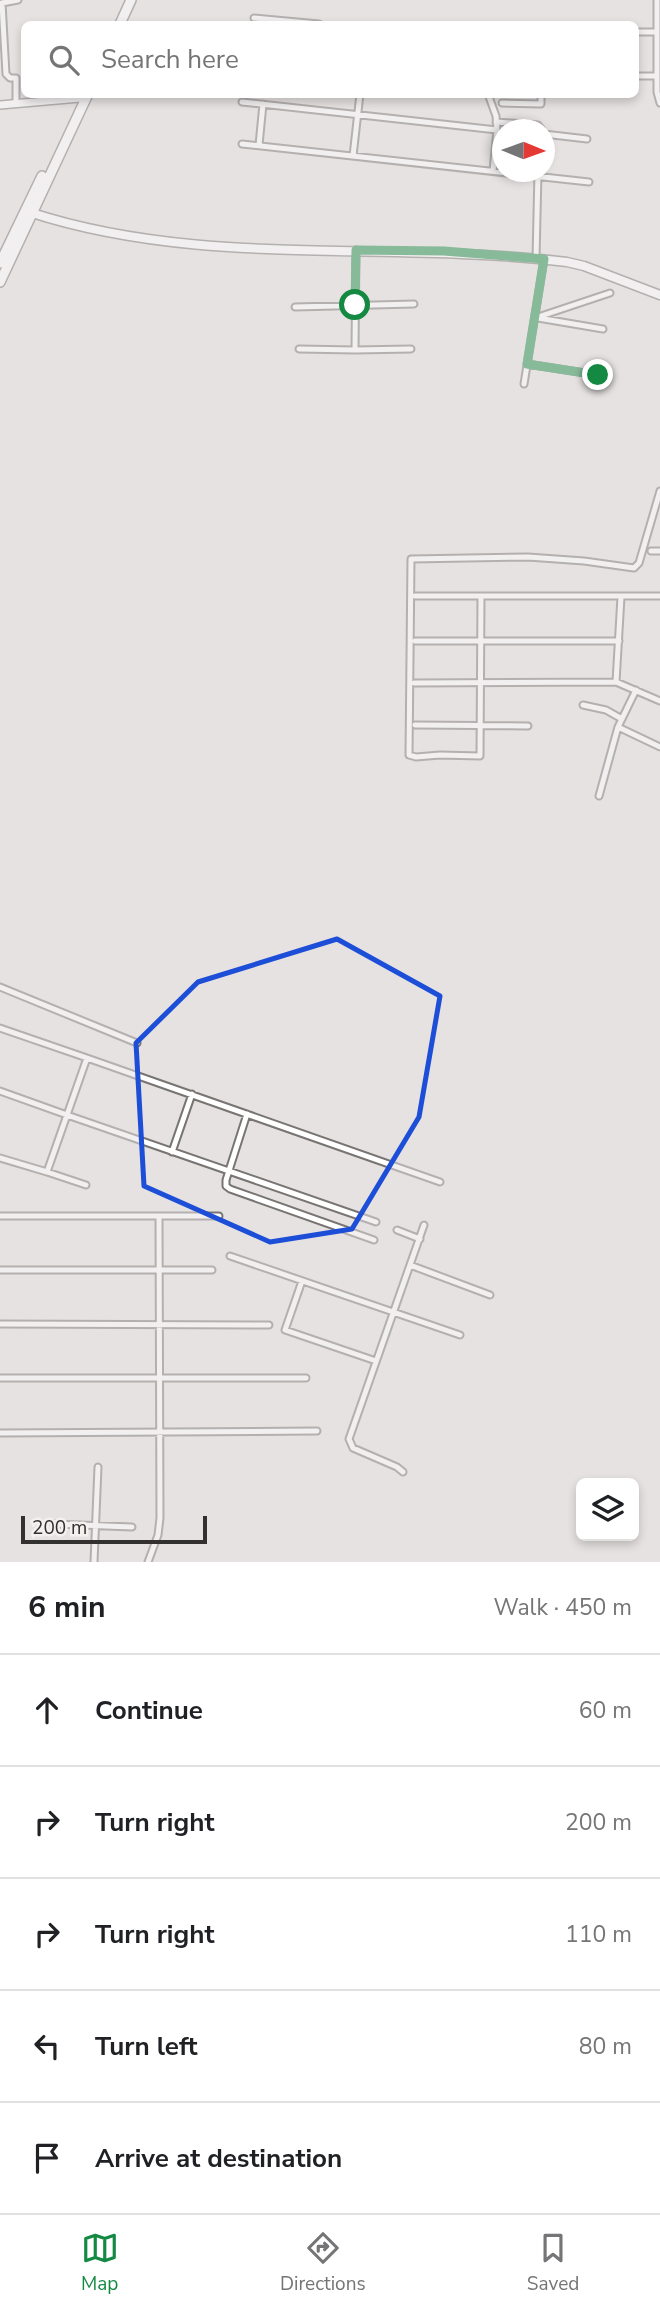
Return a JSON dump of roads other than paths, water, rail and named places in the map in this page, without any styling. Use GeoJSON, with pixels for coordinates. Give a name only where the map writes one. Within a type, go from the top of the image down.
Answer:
{"type":"FeatureCollection","features":[{"type":"Feature","properties":{"kind":"main road"},"geometry":{"type":"LineString","coordinates":[[115,21],[125,0]]}},
{"type":"Feature","properties":{"kind":"main road"},"geometry":{"type":"LineString","coordinates":[[121,21],[131,0]]}},
{"type":"Feature","properties":{"kind":"main road"},"geometry":{"type":"LineString","coordinates":[[0,282],[82,98]]}},
{"type":"Feature","properties":{"kind":"main road"},"geometry":{"type":"LineString","coordinates":[[29,212],[80,227],[157,242],[239,248],[444,251],[540,259],[584,266],[660,295]]}},
{"type":"Feature","properties":{"kind":"main road"},"geometry":{"type":"LineString","coordinates":[[0,263],[29,212]]}},
{"type":"Feature","properties":{"kind":"street"},"geometry":{"type":"LineString","coordinates":[[16,103],[16,78],[10,78],[6,74],[2,3],[18,0]]}},
{"type":"Feature","properties":{"kind":"street"},"geometry":{"type":"LineString","coordinates":[[657,0],[657,76],[660,103]]}},
{"type":"Feature","properties":{"kind":"street"},"geometry":{"type":"LineString","coordinates":[[254,18],[286,21]]}},
{"type":"Feature","properties":{"kind":"street"},"geometry":{"type":"LineString","coordinates":[[639,32],[657,32]]}},
{"type":"Feature","properties":{"kind":"street"},"geometry":{"type":"LineString","coordinates":[[639,76],[657,76]]}},
{"type":"Feature","properties":{"kind":"street"},"geometry":{"type":"LineString","coordinates":[[0,104],[58,98]]}},
{"type":"Feature","properties":{"kind":"street"},"geometry":{"type":"LineString","coordinates":[[353,156],[360,98]]}},
{"type":"Feature","properties":{"kind":"street"},"geometry":{"type":"LineString","coordinates":[[489,98],[495,119]]}},
{"type":"Feature","properties":{"kind":"street"},"geometry":{"type":"LineString","coordinates":[[502,103],[541,107],[541,98]]}},
{"type":"Feature","properties":{"kind":"street"},"geometry":{"type":"LineString","coordinates":[[242,102],[492,129]]}},
{"type":"Feature","properties":{"kind":"street"},"geometry":{"type":"LineString","coordinates":[[259,145],[263,104]]}},
{"type":"Feature","properties":{"kind":"street"},"geometry":{"type":"LineString","coordinates":[[555,135],[587,139]]}},
{"type":"Feature","properties":{"kind":"street"},"geometry":{"type":"LineString","coordinates":[[242,144],[492,171]]}},
{"type":"Feature","properties":{"kind":"street"},"geometry":{"type":"LineString","coordinates":[[555,177],[589,182]]}},
{"type":"Feature","properties":{"kind":"street"},"geometry":{"type":"LineString","coordinates":[[524,384],[535,318],[540,259],[538,182]]}},
{"type":"Feature","properties":{"kind":"street"},"geometry":{"type":"LineString","coordinates":[[355,350],[356,250]]}},
{"type":"Feature","properties":{"kind":"street"},"geometry":{"type":"LineString","coordinates":[[535,318],[610,293]]}},
{"type":"Feature","properties":{"kind":"street"},"geometry":{"type":"LineString","coordinates":[[295,307],[414,304]]}},
{"type":"Feature","properties":{"kind":"street"},"geometry":{"type":"LineString","coordinates":[[535,318],[603,329]]}},
{"type":"Feature","properties":{"kind":"street"},"geometry":{"type":"LineString","coordinates":[[299,349],[411,349]]}},
{"type":"Feature","properties":{"kind":"street"},"geometry":{"type":"LineString","coordinates":[[527,364],[598,375]]}},
{"type":"Feature","properties":{"kind":"street"},"geometry":{"type":"LineString","coordinates":[[481,597],[480,756],[409,755],[411,559],[528,557],[634,568],[639,563],[660,491]]}},
{"type":"Feature","properties":{"kind":"street"},"geometry":{"type":"LineString","coordinates":[[651,551],[660,551]]}},
{"type":"Feature","properties":{"kind":"street"},"geometry":{"type":"LineString","coordinates":[[415,596],[660,596]]}},
{"type":"Feature","properties":{"kind":"street"},"geometry":{"type":"LineString","coordinates":[[616,682],[621,597]]}},
{"type":"Feature","properties":{"kind":"street"},"geometry":{"type":"LineString","coordinates":[[415,641],[619,640]]}},
{"type":"Feature","properties":{"kind":"street"},"geometry":{"type":"LineString","coordinates":[[414,683],[616,682],[660,701]]}},
{"type":"Feature","properties":{"kind":"street"},"geometry":{"type":"LineString","coordinates":[[599,796],[618,727],[636,690]]}},
{"type":"Feature","properties":{"kind":"street"},"geometry":{"type":"LineString","coordinates":[[583,705],[607,710],[622,719]]}},
{"type":"Feature","properties":{"kind":"street"},"geometry":{"type":"LineString","coordinates":[[415,724],[528,726]]}},
{"type":"Feature","properties":{"kind":"street"},"geometry":{"type":"LineString","coordinates":[[618,727],[660,747]]}},
{"type":"Feature","properties":{"kind":"street"},"geometry":{"type":"LineString","coordinates":[[0,987],[137,1044]]}},
{"type":"Feature","properties":{"kind":"street"},"geometry":{"type":"LineString","coordinates":[[0,1028],[440,1182]]}},
{"type":"Feature","properties":{"kind":"street"},"geometry":{"type":"LineString","coordinates":[[47,1172],[87,1058]]}},
{"type":"Feature","properties":{"kind":"street"},"geometry":{"type":"LineString","coordinates":[[0,1091],[376,1223]]}},
{"type":"Feature","properties":{"kind":"street"},"geometry":{"type":"LineString","coordinates":[[172,1152],[192,1094]]}},
{"type":"Feature","properties":{"kind":"street"},"geometry":{"type":"LineString","coordinates":[[247,1114],[225,1183],[230,1189],[374,1240]]}},
{"type":"Feature","properties":{"kind":"street"},"geometry":{"type":"LineString","coordinates":[[0,1157],[86,1185]]}},
{"type":"Feature","properties":{"kind":"street"},"geometry":{"type":"LineString","coordinates":[[0,1216],[219,1216]]}},
{"type":"Feature","properties":{"kind":"street"},"geometry":{"type":"LineString","coordinates":[[148,1562],[158,1535],[160,1518],[159,1216]]}},
{"type":"Feature","properties":{"kind":"street"},"geometry":{"type":"LineString","coordinates":[[403,1472],[353,1448],[350,1443],[424,1225]]}},
{"type":"Feature","properties":{"kind":"street"},"geometry":{"type":"LineString","coordinates":[[397,1230],[420,1239]]}},
{"type":"Feature","properties":{"kind":"street"},"geometry":{"type":"LineString","coordinates":[[230,1256],[460,1335]]}},
{"type":"Feature","properties":{"kind":"street"},"geometry":{"type":"LineString","coordinates":[[410,1265],[490,1295]]}},
{"type":"Feature","properties":{"kind":"street"},"geometry":{"type":"LineString","coordinates":[[0,1270],[212,1270]]}},
{"type":"Feature","properties":{"kind":"street"},"geometry":{"type":"LineString","coordinates":[[302,1281],[285,1331],[376,1361]]}},
{"type":"Feature","properties":{"kind":"street"},"geometry":{"type":"LineString","coordinates":[[0,1324],[269,1325]]}},
{"type":"Feature","properties":{"kind":"street"},"geometry":{"type":"LineString","coordinates":[[0,1378],[306,1378]]}},
{"type":"Feature","properties":{"kind":"street"},"geometry":{"type":"LineString","coordinates":[[0,1433],[317,1431]]}},
{"type":"Feature","properties":{"kind":"street"},"geometry":{"type":"LineString","coordinates":[[94,1562],[98,1468]]}},
{"type":"Feature","properties":{"kind":"street"},"geometry":{"type":"LineString","coordinates":[[54,1524],[132,1527]]}}]}
